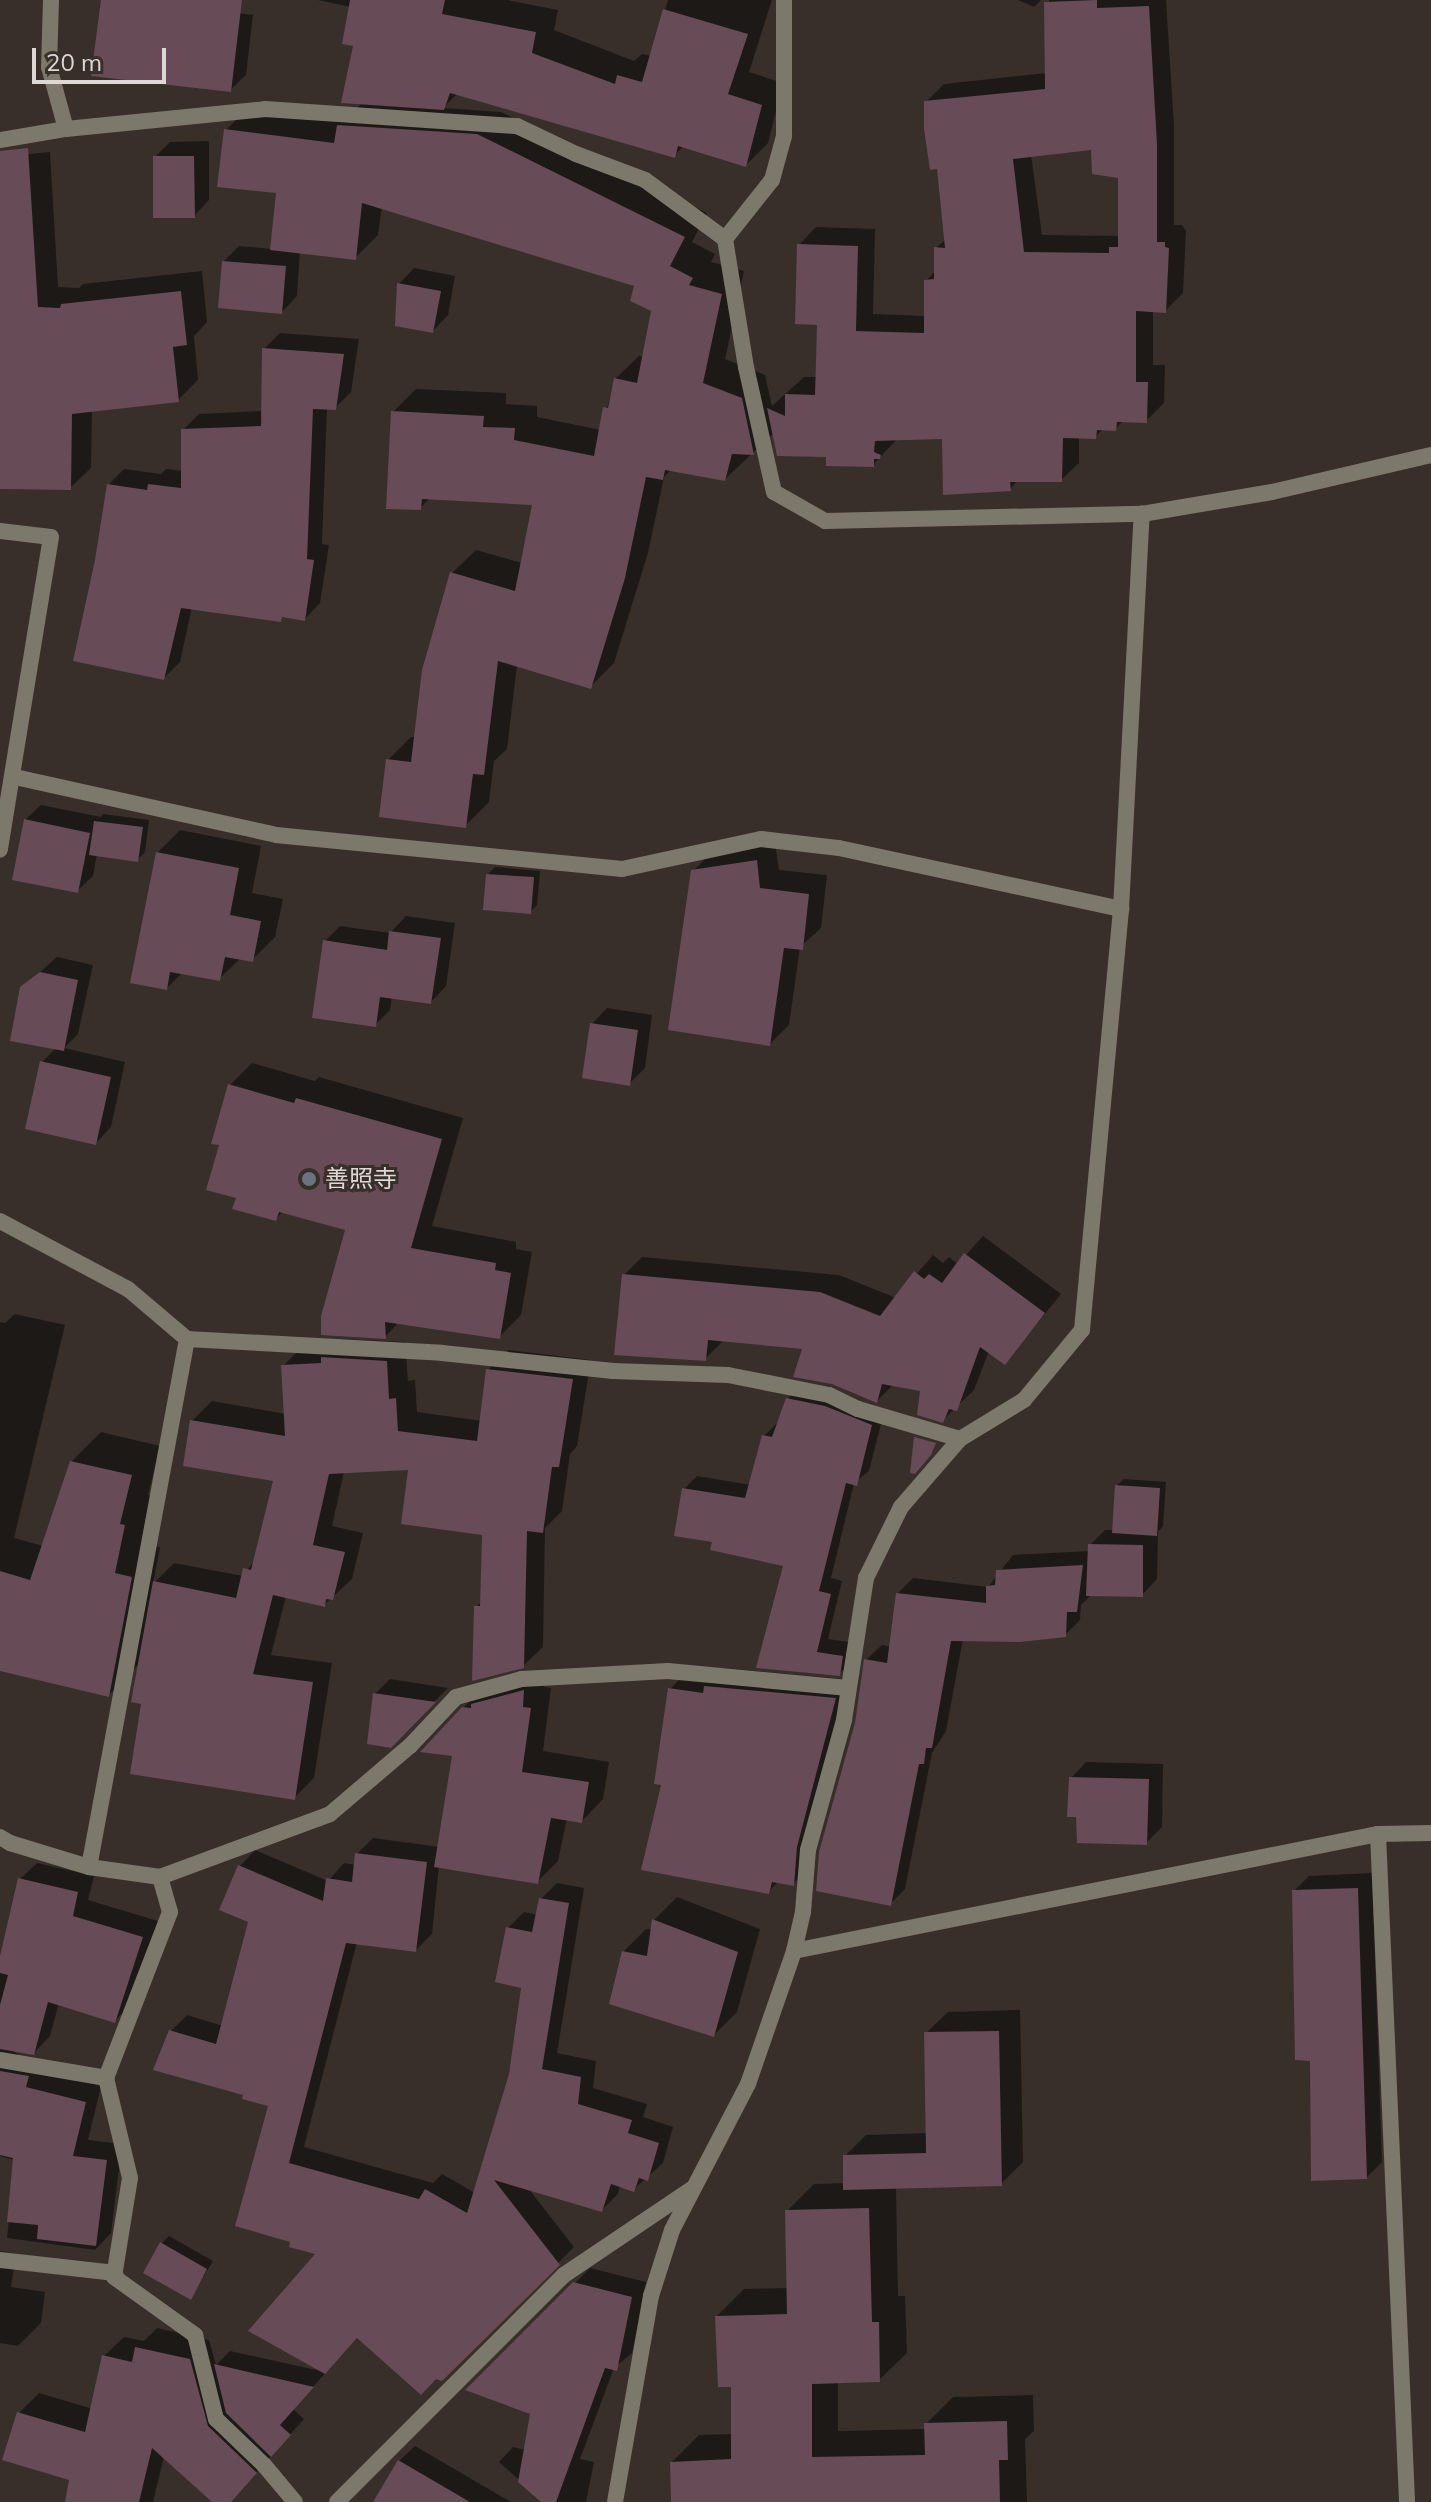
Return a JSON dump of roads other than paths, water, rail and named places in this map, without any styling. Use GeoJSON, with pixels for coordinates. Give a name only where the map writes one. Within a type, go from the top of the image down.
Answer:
{"type":"FeatureCollection","features":[{"type":"Feature","properties":{"kind":"street"},"geometry":{"type":"LineString","coordinates":[[51,0],[49,67],[66,129]]}},
{"type":"Feature","properties":{"kind":"street"},"geometry":{"type":"LineString","coordinates":[[725,239],[772,180],[784,136],[784,0]]}},
{"type":"Feature","properties":{"kind":"street"},"geometry":{"type":"LineString","coordinates":[[0,140],[66,129],[265,109],[517,126],[645,180],[725,239],[746,367],[774,492],[825,521],[1142,514],[1272,492],[1431,455]]}},
{"type":"Feature","properties":{"kind":"street"},"geometry":{"type":"LineString","coordinates":[[615,2502],[651,2296],[672,2230],[748,2084],[794,1951],[803,1912],[808,1850],[844,1720],[866,1578],[901,1507],[960,1439],[1024,1400],[1082,1330],[1121,909],[1142,514]]}},
{"type":"Feature","properties":{"kind":"street"},"geometry":{"type":"LineString","coordinates":[[0,531],[51,537],[15,777],[0,850]]}},
{"type":"Feature","properties":{"kind":"street"},"geometry":{"type":"LineString","coordinates":[[15,777],[276,835],[622,869],[761,839],[839,848],[1121,909]]}},
{"type":"Feature","properties":{"kind":"street"},"geometry":{"type":"LineString","coordinates":[[0,1221],[128,1289],[187,1339],[442,1353],[613,1371],[728,1375],[829,1395],[858,1409],[960,1439]]}},
{"type":"Feature","properties":{"kind":"street"},"geometry":{"type":"LineString","coordinates":[[89,1867],[187,1339]]}},
{"type":"Feature","properties":{"kind":"street"},"geometry":{"type":"LineString","coordinates":[[0,1837],[10,1843],[89,1867],[160,1877],[330,1814],[410,1746],[456,1697],[509,1682],[668,1671],[848,1688]]}},
{"type":"Feature","properties":{"kind":"street"},"geometry":{"type":"LineString","coordinates":[[794,1951],[1378,1834],[1431,1833]]}},
{"type":"Feature","properties":{"kind":"street"},"geometry":{"type":"LineString","coordinates":[[1378,1834],[1407,2502]]}},
{"type":"Feature","properties":{"kind":"street"},"geometry":{"type":"LineString","coordinates":[[160,1877],[170,1912],[106,2078],[130,2178],[114,2277],[195,2335],[216,2419],[264,2465],[295,2502]]}},
{"type":"Feature","properties":{"kind":"street"},"geometry":{"type":"LineString","coordinates":[[0,2060],[106,2078]]}},
{"type":"Feature","properties":{"kind":"street"},"geometry":{"type":"LineString","coordinates":[[337,2502],[564,2275],[697,2185]]}},
{"type":"Feature","properties":{"kind":"street"},"geometry":{"type":"LineString","coordinates":[[0,2260],[115,2273]]}},
{"type":"Feature","properties":{"kind":"place","name":"善照寺"},"geometry":{"type":"Point","coordinates":[309,1179]}}]}
